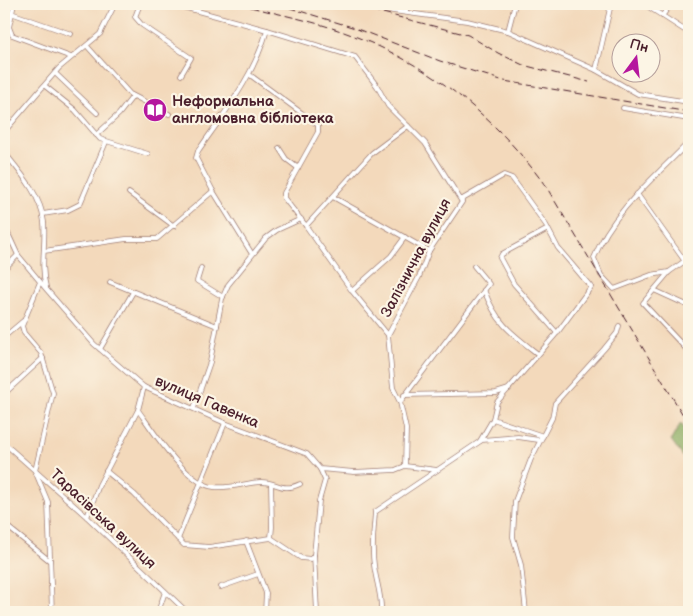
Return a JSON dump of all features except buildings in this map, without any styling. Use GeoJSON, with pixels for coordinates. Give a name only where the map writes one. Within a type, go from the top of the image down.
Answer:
{"type":"FeatureCollection","features":[{"type":"Feature","properties":{"kind":"street"},"geometry":{"type":"LineString","coordinates":[[14,4],[9,27],[12,35],[71,57]]}},
{"type":"Feature","properties":{"kind":"street"},"geometry":{"type":"LineString","coordinates":[[4,132],[55,73],[71,57],[87,46],[104,28],[116,4]]}},
{"type":"Feature","properties":{"kind":"street"},"geometry":{"type":"LineString","coordinates":[[140,4],[135,17],[142,25],[191,58],[181,75]]}},
{"type":"Feature","properties":{"kind":"street","name":"Залізнична вулиця"},"geometry":{"type":"LineString","coordinates":[[172,4],[355,57],[377,86],[388,106],[425,143],[462,202],[429,251],[418,277],[388,335]]}},
{"type":"Feature","properties":{"kind":"street"},"geometry":{"type":"LineString","coordinates":[[357,4],[467,21],[508,31],[596,70],[638,94],[689,102]]}},
{"type":"Feature","properties":{"kind":"street"},"geometry":{"type":"LineString","coordinates":[[406,4],[406,12]]}},
{"type":"Feature","properties":{"kind":"street"},"geometry":{"type":"LineString","coordinates":[[508,31],[515,4]]}},
{"type":"Feature","properties":{"kind":"street"},"geometry":{"type":"LineString","coordinates":[[596,70],[611,4]]}},
{"type":"Feature","properties":{"kind":"street"},"geometry":{"type":"LineString","coordinates":[[644,4],[689,33]]}},
{"type":"Feature","properties":{"kind":"street"},"geometry":{"type":"LineString","coordinates":[[662,16],[671,4]]}},
{"type":"Feature","properties":{"kind":"street"},"geometry":{"type":"LineString","coordinates":[[11,13],[71,34]]}},
{"type":"Feature","properties":{"kind":"street"},"geometry":{"type":"LineString","coordinates":[[252,254],[197,164],[196,155],[250,75],[259,57],[267,30]]}},
{"type":"Feature","properties":{"kind":"street"},"geometry":{"type":"LineString","coordinates":[[87,46],[133,96],[169,114]]}},
{"type":"Feature","properties":{"kind":"street"},"geometry":{"type":"LineString","coordinates":[[55,73],[97,113]]}},
{"type":"Feature","properties":{"kind":"street"},"geometry":{"type":"LineString","coordinates":[[250,75],[318,125],[318,132],[283,194],[352,291],[388,335],[393,388],[400,402],[406,429],[404,466]]}},
{"type":"Feature","properties":{"kind":"street"},"geometry":{"type":"LineString","coordinates":[[45,86],[75,110],[96,135],[106,142],[148,154]]}},
{"type":"Feature","properties":{"kind":"street"},"geometry":{"type":"LineString","coordinates":[[96,135],[119,114],[133,96]]}},
{"type":"Feature","properties":{"kind":"street"},"geometry":{"type":"LineString","coordinates":[[623,108],[689,119]]}},
{"type":"Feature","properties":{"kind":"street"},"geometry":{"type":"LineString","coordinates":[[306,226],[372,153],[408,126]]}},
{"type":"Feature","properties":{"kind":"street"},"geometry":{"type":"LineString","coordinates":[[43,214],[68,210],[80,204],[106,142]]}},
{"type":"Feature","properties":{"kind":"street"},"geometry":{"type":"LineString","coordinates":[[669,272],[651,275],[614,289],[601,275],[594,258],[610,228],[638,194],[689,142]]}},
{"type":"Feature","properties":{"kind":"street"},"geometry":{"type":"LineString","coordinates":[[279,148],[298,168]]}},
{"type":"Feature","properties":{"kind":"street"},"geometry":{"type":"LineString","coordinates":[[4,152],[28,183],[43,214],[44,251],[42,270],[47,290]]}},
{"type":"Feature","properties":{"kind":"street"},"geometry":{"type":"LineString","coordinates":[[461,200],[504,175],[509,176],[523,191],[558,248],[591,287],[557,333],[497,402],[493,419],[480,441]]}},
{"type":"Feature","properties":{"kind":"street"},"geometry":{"type":"LineString","coordinates":[[44,251],[126,239],[154,240],[160,238],[213,192]]}},
{"type":"Feature","properties":{"kind":"street"},"geometry":{"type":"LineString","coordinates":[[128,193],[174,226]]}},
{"type":"Feature","properties":{"kind":"street"},"geometry":{"type":"LineString","coordinates":[[638,194],[684,260]]}},
{"type":"Feature","properties":{"kind":"street"},"geometry":{"type":"LineString","coordinates":[[333,198],[429,251]]}},
{"type":"Feature","properties":{"kind":"street"},"geometry":{"type":"LineString","coordinates":[[194,408],[206,374],[223,297],[228,285],[252,254],[271,234],[301,219]]}},
{"type":"Feature","properties":{"kind":"street","name":"вулиця Гавенка"},"geometry":{"type":"LineString","coordinates":[[4,224],[18,255],[40,282],[100,349],[144,388],[225,423],[307,454],[320,469]]}},
{"type":"Feature","properties":{"kind":"street"},"geometry":{"type":"LineString","coordinates":[[548,230],[502,254],[500,258],[514,284],[557,333]]}},
{"type":"Feature","properties":{"kind":"street"},"geometry":{"type":"LineString","coordinates":[[352,291],[391,256],[405,237]]}},
{"type":"Feature","properties":{"kind":"street"},"geometry":{"type":"LineString","coordinates":[[4,269],[18,255]]}},
{"type":"Feature","properties":{"kind":"street"},"geometry":{"type":"LineString","coordinates":[[689,258],[669,272],[643,303],[689,352]]}},
{"type":"Feature","properties":{"kind":"street"},"geometry":{"type":"LineString","coordinates":[[400,402],[489,284],[474,266]]}},
{"type":"Feature","properties":{"kind":"street"},"geometry":{"type":"LineString","coordinates":[[201,268],[197,281],[223,297]]}},
{"type":"Feature","properties":{"kind":"street"},"geometry":{"type":"LineString","coordinates":[[32,272],[36,273],[42,270]]}},
{"type":"Feature","properties":{"kind":"street"},"geometry":{"type":"LineString","coordinates":[[4,337],[23,320],[31,307],[40,282]]}},
{"type":"Feature","properties":{"kind":"street"},"geometry":{"type":"LineString","coordinates":[[110,282],[217,326]]}},
{"type":"Feature","properties":{"kind":"street"},"geometry":{"type":"LineString","coordinates":[[484,290],[491,307],[504,327],[538,354]]}},
{"type":"Feature","properties":{"kind":"street"},"geometry":{"type":"LineString","coordinates":[[654,290],[689,306]]}},
{"type":"Feature","properties":{"kind":"street"},"geometry":{"type":"LineString","coordinates":[[100,349],[133,292]]}},
{"type":"Feature","properties":{"kind":"street"},"geometry":{"type":"LineString","coordinates":[[23,320],[24,333],[43,358],[53,389],[53,398],[35,471],[48,502],[52,612]]}},
{"type":"Feature","properties":{"kind":"street"},"geometry":{"type":"LineString","coordinates":[[526,612],[521,565],[513,537],[515,501],[531,459],[552,418],[555,403],[613,338],[619,326]]}},
{"type":"Feature","properties":{"kind":"street"},"geometry":{"type":"LineString","coordinates":[[4,394],[43,358]]}},
{"type":"Feature","properties":{"kind":"street"},"geometry":{"type":"LineString","coordinates":[[87,517],[106,471],[138,410],[144,388]]}},
{"type":"Feature","properties":{"kind":"street"},"geometry":{"type":"LineString","coordinates":[[404,395],[496,393],[510,389]]}},
{"type":"Feature","properties":{"kind":"street"},"geometry":{"type":"LineString","coordinates":[[138,410],[168,451],[199,483],[215,488],[263,482],[288,488],[300,484]]}},
{"type":"Feature","properties":{"kind":"street"},"geometry":{"type":"LineString","coordinates":[[493,419],[543,436]]}},
{"type":"Feature","properties":{"kind":"street"},"geometry":{"type":"LineString","coordinates":[[178,539],[199,483],[225,423]]}},
{"type":"Feature","properties":{"kind":"street"},"geometry":{"type":"LineString","coordinates":[[381,612],[382,595],[374,566],[372,545],[375,512],[480,441],[488,438],[518,437],[539,440],[543,436]]}},
{"type":"Feature","properties":{"kind":"street"},"geometry":{"type":"LineString","coordinates":[[4,443],[4,458]]}},
{"type":"Feature","properties":{"kind":"street","name":"Тарасівська вулиця"},"geometry":{"type":"LineString","coordinates":[[4,443],[87,517],[186,612]]}},
{"type":"Feature","properties":{"kind":"street"},"geometry":{"type":"LineString","coordinates":[[317,612],[314,555],[319,502],[325,480],[320,469],[354,472],[384,471],[395,470],[404,466],[437,470]]}},
{"type":"Feature","properties":{"kind":"street"},"geometry":{"type":"LineString","coordinates":[[106,471],[134,494],[184,546],[198,547],[271,538],[301,558],[311,559],[314,555]]}},
{"type":"Feature","properties":{"kind":"street"},"geometry":{"type":"LineString","coordinates":[[270,484],[271,538]]}},
{"type":"Feature","properties":{"kind":"street"},"geometry":{"type":"LineString","coordinates":[[4,524],[50,562]]}},
{"type":"Feature","properties":{"kind":"street"},"geometry":{"type":"LineString","coordinates":[[246,541],[266,594],[265,612]]}},
{"type":"Feature","properties":{"kind":"street"},"geometry":{"type":"LineString","coordinates":[[221,586],[258,574]]}},
{"type":"Feature","properties":{"kind":"street"},"geometry":{"type":"LineString","coordinates":[[158,612],[165,592]]}},
{"type":"Feature","properties":{"kind":"green space"},"geometry":{"type":"Polygon","coordinates":[[[681,423],[689,436],[689,465],[671,440],[681,423]]]}},
{"type":"Feature","properties":{"kind":"railway"},"geometry":{"type":"LineString","coordinates":[[239,4],[326,26],[370,42],[428,74],[455,92],[481,113],[504,136],[547,188],[689,425]]}},
{"type":"Feature","properties":{"kind":"railway"},"geometry":{"type":"LineString","coordinates":[[277,4],[352,27],[440,61],[504,81],[689,112]]}},
{"type":"Feature","properties":{"kind":"railway"},"geometry":{"type":"LineString","coordinates":[[348,4],[468,35],[523,65],[589,82]]}},
{"type":"Feature","properties":{"kind":"place","name":"Неформальна англомовна бібліотека"},"geometry":{"type":"Point","coordinates":[155,110]}}]}
